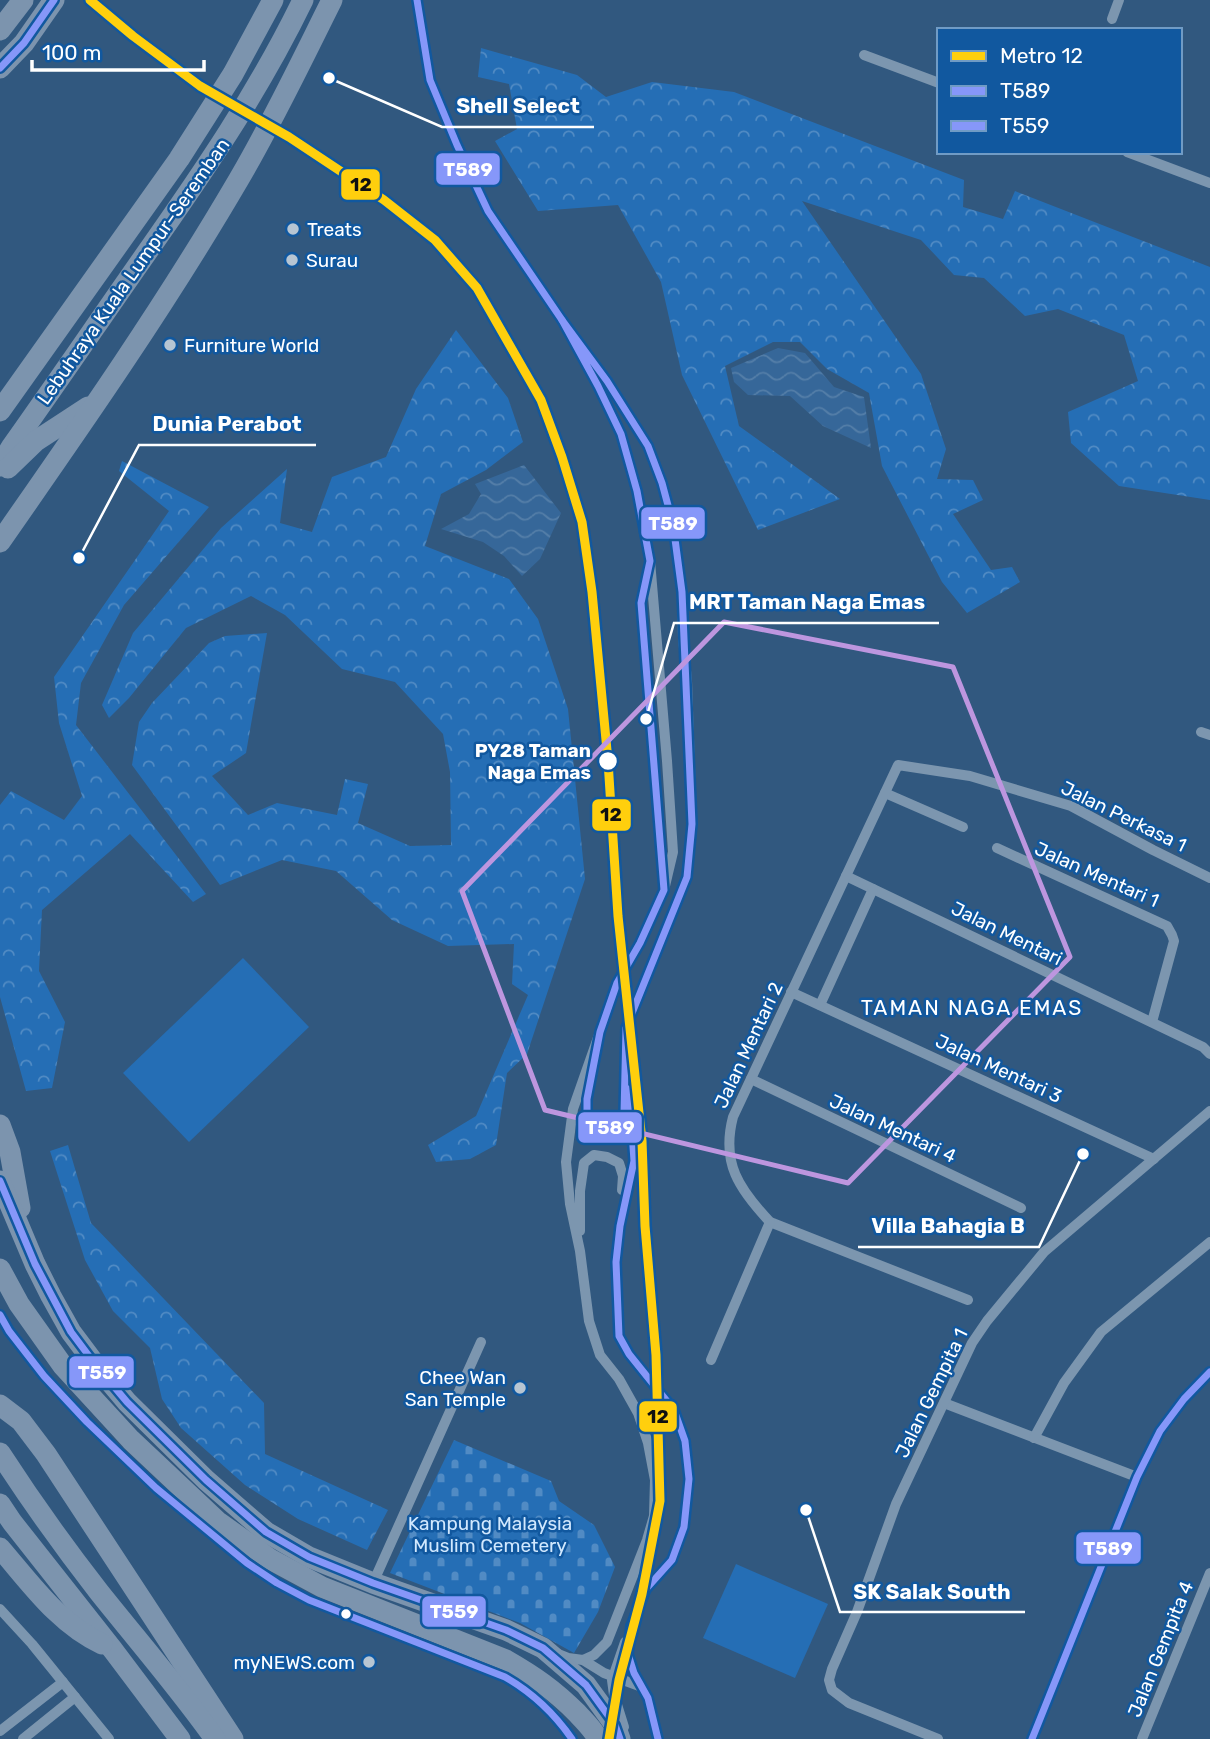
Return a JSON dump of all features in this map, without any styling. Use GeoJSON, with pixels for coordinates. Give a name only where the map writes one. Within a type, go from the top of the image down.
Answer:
{"type":"FeatureCollection","features":[{"type":"Feature","properties":{"kind":"highway"},"geometry":{"type":"LineString","coordinates":[[0,68],[24,43],[54,0]]}},
{"type":"Feature","properties":{"kind":"highway","name":"Lebuhraya Kuala Lumpur–Seremban"},"geometry":{"type":"LineString","coordinates":[[0,411],[179,159],[233,74],[273,0]]}},
{"type":"Feature","properties":{"kind":"highway","name":"Lebuhraya Kuala Lumpur–Seremban"},"geometry":{"type":"LineString","coordinates":[[0,466],[206,167],[251,97],[303,0]]}},
{"type":"Feature","properties":{"kind":"highway"},"geometry":{"type":"LineString","coordinates":[[0,542],[154,316],[239,179],[271,122],[332,0]]}},
{"type":"Feature","properties":{"kind":"highway"},"geometry":{"type":"LineString","coordinates":[[0,30],[20,1]]}},
{"type":"Feature","properties":{"kind":"highway"},"geometry":{"type":"LineString","coordinates":[[0,475],[36,441],[95,402]]}},
{"type":"Feature","properties":{"kind":"highway"},"geometry":{"type":"LineString","coordinates":[[0,1125],[10,1152],[25,1240]]}},
{"type":"Feature","properties":{"kind":"highway"},"geometry":{"type":"LineString","coordinates":[[1,1187],[51,1296],[71,1332],[127,1402],[206,1480],[266,1532],[309,1557],[373,1583],[506,1630],[543,1648],[586,1685],[615,1725],[621,1739]]}},
{"type":"Feature","properties":{"kind":"highway"},"geometry":{"type":"LineString","coordinates":[[0,1269],[19,1304],[63,1366],[131,1440],[217,1521],[270,1559],[323,1587],[506,1660],[530,1673],[558,1693],[594,1730],[598,1739]]}},
{"type":"Feature","properties":{"kind":"highway"},"geometry":{"type":"LineString","coordinates":[[0,1405],[21,1422],[46,1454],[233,1739]]}},
{"type":"Feature","properties":{"kind":"highway"},"geometry":{"type":"LineString","coordinates":[[0,1453],[36,1508],[215,1739]]}},
{"type":"Feature","properties":{"kind":"highway"},"geometry":{"type":"LineString","coordinates":[[0,1504],[180,1739]]}},
{"type":"Feature","properties":{"kind":"highway"},"geometry":{"type":"LineString","coordinates":[[0,1548],[61,1619],[89,1639],[113,1650]]}},
{"type":"Feature","properties":{"kind":"street"},"geometry":{"type":"LineString","coordinates":[[417,0],[430,80],[488,211],[607,381],[648,446],[673,524],[682,592],[687,681],[692,824],[687,877],[626,1028],[624,1114],[614,1127],[606,1128],[593,1124],[587,1113],[587,1099],[600,1032]]}},
{"type":"Feature","properties":{"kind":"street"},"geometry":{"type":"LineString","coordinates":[[1112,19],[1119,0]]}},
{"type":"Feature","properties":{"kind":"street"},"geometry":{"type":"LineString","coordinates":[[864,55],[937,82]]}},
{"type":"Feature","properties":{"kind":"street"},"geometry":{"type":"LineString","coordinates":[[1132,154],[1210,183]]}},
{"type":"Feature","properties":{"kind":"street"},"geometry":{"type":"LineString","coordinates":[[543,1648],[568,1658],[588,1658],[607,1642],[654,1516],[655,1480],[648,1443],[638,1413],[619,1379],[600,1355],[589,1321],[566,1162],[573,1109],[617,983],[640,943],[664,890],[673,852],[650,561],[638,491],[621,434],[562,320]]}},
{"type":"Feature","properties":{"kind":"street","name":"Jalan Mentari 2"},"geometry":{"type":"LineString","coordinates":[[898,765],[733,1117],[728,1136],[731,1161],[741,1187],[770,1222],[968,1300]]}},
{"type":"Feature","properties":{"kind":"street","name":"Jalan Perkasa 1"},"geometry":{"type":"LineString","coordinates":[[898,765],[970,776],[1070,806],[1210,878]]}},
{"type":"Feature","properties":{"kind":"street"},"geometry":{"type":"LineString","coordinates":[[885,793],[963,827]]}},
{"type":"Feature","properties":{"kind":"street","name":"Jalan Mentari 1"},"geometry":{"type":"LineString","coordinates":[[997,848],[1167,926],[1174,942],[1152,1022]]}},
{"type":"Feature","properties":{"kind":"street","name":"Jalan Mentari"},"geometry":{"type":"LineString","coordinates":[[846,876],[1152,1022],[1203,1047],[1210,1054]]}},
{"type":"Feature","properties":{"kind":"street"},"geometry":{"type":"LineString","coordinates":[[820,1005],[873,889]]}},
{"type":"Feature","properties":{"kind":"street","name":"Jalan Mentari 3"},"geometry":{"type":"LineString","coordinates":[[791,992],[1154,1159]]}},
{"type":"Feature","properties":{"kind":"street"},"geometry":{"type":"LineString","coordinates":[[626,1028],[634,1161],[616,1262],[619,1336],[629,1354],[674,1410],[685,1441],[689,1479],[684,1527],[672,1560],[646,1589],[612,1680],[628,1739]]}},
{"type":"Feature","properties":{"kind":"street","name":"Jalan Mentari 4"},"geometry":{"type":"LineString","coordinates":[[751,1079],[1021,1208]]}},
{"type":"Feature","properties":{"kind":"street","name":"Jalan Gempita 1"},"geometry":{"type":"LineString","coordinates":[[938,1739],[849,1703],[832,1690],[830,1680],[896,1504],[972,1343],[987,1321],[1044,1252],[1210,1111]]}},
{"type":"Feature","properties":{"kind":"street"},"geometry":{"type":"LineString","coordinates":[[580,1251],[580,1191],[584,1163],[594,1155],[619,1163],[623,1176],[621,1226]]}},
{"type":"Feature","properties":{"kind":"street"},"geometry":{"type":"LineString","coordinates":[[711,1360],[770,1222]]}},
{"type":"Feature","properties":{"kind":"street"},"geometry":{"type":"LineString","coordinates":[[1034,1438],[1064,1384],[1101,1332],[1210,1242]]}},
{"type":"Feature","properties":{"kind":"street"},"geometry":{"type":"LineString","coordinates":[[0,1315],[44,1377],[87,1422],[156,1488],[247,1563],[309,1600],[505,1677],[524,1687],[560,1720],[572,1739]]}},
{"type":"Feature","properties":{"kind":"street"},"geometry":{"type":"LineString","coordinates":[[373,1583],[481,1342]]}},
{"type":"Feature","properties":{"kind":"street"},"geometry":{"type":"LineString","coordinates":[[1032,1739],[1137,1477],[1160,1431],[1184,1399],[1210,1373]]}},
{"type":"Feature","properties":{"kind":"street"},"geometry":{"type":"LineString","coordinates":[[944,1404],[1137,1477]]}},
{"type":"Feature","properties":{"kind":"street","name":"Jalan Gempita 4"},"geometry":{"type":"LineString","coordinates":[[1142,1739],[1210,1573]]}},
{"type":"Feature","properties":{"kind":"street"},"geometry":{"type":"LineString","coordinates":[[0,1609],[109,1739]]}},
{"type":"Feature","properties":{"kind":"street"},"geometry":{"type":"LineString","coordinates":[[631,1626],[628,1654],[648,1698],[658,1739]]}},
{"type":"Feature","properties":{"kind":"street"},"geometry":{"type":"LineString","coordinates":[[588,1658],[604,1674],[642,1687]]}},
{"type":"Feature","properties":{"kind":"street"},"geometry":{"type":"LineString","coordinates":[[0,1731],[63,1682]]}},
{"type":"Feature","properties":{"kind":"street"},"geometry":{"type":"LineString","coordinates":[[23,1739],[75,1697]]}},
{"type":"Feature","properties":{"kind":"highlighted area"},"geometry":{"type":"Polygon","coordinates":[[[724,622],[953,667],[1070,957],[848,1183],[545,1110],[462,891],[724,622]]]}},
{"type":"Feature","properties":{"kind":"green space"},"geometry":{"type":"Polygon","coordinates":[[[481,48],[577,75],[606,97],[652,82],[734,92],[964,180],[963,207],[1003,219],[1015,191],[1210,267],[1210,500],[1119,486],[1071,443],[1068,412],[1138,381],[1124,335],[1058,309],[1025,316],[984,278],[954,275],[921,240],[802,201],[921,374],[946,449],[937,479],[973,480],[983,500],[953,514],[991,570],[1012,567],[1020,582],[967,613],[942,582],[882,466],[869,393],[827,369],[800,342],[773,342],[725,366],[739,426],[840,499],[758,530],[682,375],[661,282],[618,205],[538,211],[495,141],[517,129],[509,84],[478,77],[481,48]]]}},
{"type":"Feature","properties":{"kind":"green space"},"geometry":{"type":"Polygon","coordinates":[[[456,330],[508,398],[523,442],[486,470],[441,494],[425,546],[509,579],[538,619],[568,709],[585,879],[527,1054],[507,1073],[496,1145],[470,1159],[436,1162],[428,1145],[476,1116],[528,995],[512,984],[514,944],[448,946],[392,920],[336,871],[282,860],[220,885],[132,765],[139,722],[152,703],[209,643],[225,636],[267,633],[246,753],[212,776],[248,815],[277,803],[337,815],[345,779],[368,784],[358,823],[410,846],[451,845],[450,772],[443,734],[395,682],[342,669],[285,615],[251,596],[186,628],[129,698],[109,718],[102,705],[133,633],[221,528],[287,469],[280,523],[312,532],[332,477],[386,457],[416,389],[456,330]]]}},
{"type":"Feature","properties":{"kind":"green space"},"geometry":{"type":"Polygon","coordinates":[[[122,461],[209,507],[124,605],[81,683],[76,725],[206,894],[193,902],[130,834],[42,910],[39,971],[65,1022],[52,1088],[26,1091],[0,997],[0,805],[11,791],[64,820],[82,796],[59,723],[54,677],[169,511],[119,471],[122,461]]]}},
{"type":"Feature","properties":{"kind":"green space"},"geometry":{"type":"Polygon","coordinates":[[[243,958],[309,1027],[189,1142],[123,1073],[243,958]]]}},
{"type":"Feature","properties":{"kind":"green space"},"geometry":{"type":"Polygon","coordinates":[[[68,1145],[91,1223],[264,1403],[265,1454],[388,1510],[367,1550],[298,1519],[245,1485],[181,1428],[162,1399],[150,1348],[113,1311],[85,1260],[50,1151],[68,1145]]]}},
{"type":"Feature","properties":{"kind":"green space","name":"Kampung Malaysia Muslim Cemetery"},"geometry":{"type":"Polygon","coordinates":[[[454,1440],[551,1481],[559,1501],[594,1525],[615,1567],[598,1612],[574,1653],[520,1623],[390,1573],[454,1440]]]}},
{"type":"Feature","properties":{"kind":"green space"},"geometry":{"type":"Polygon","coordinates":[[[736,1564],[828,1604],[795,1678],[703,1638],[736,1564]]]}},
{"type":"Feature","properties":{"kind":"water"},"geometry":{"type":"Polygon","coordinates":[[[778,348],[805,353],[834,387],[864,397],[871,448],[823,426],[790,396],[748,395],[734,382],[731,368],[778,348]]]}},
{"type":"Feature","properties":{"kind":"water"},"geometry":{"type":"Polygon","coordinates":[[[524,465],[561,513],[540,559],[522,576],[504,556],[483,542],[441,529],[469,514],[481,494],[475,484],[524,465]]]}},
{"type":"Feature","properties":{"kind":"metro line","name":"12"},"geometry":{"type":"LineString","coordinates":[[90,0],[200,86],[289,137],[384,200],[435,240],[477,288],[541,400],[582,522],[592,592],[608,761],[618,916],[642,1141],[645,1226],[656,1355],[660,1501],[642,1594],[619,1680],[609,1739]]}},
{"type":"Feature","properties":{"kind":"transit line","name":"T559"},"geometry":{"type":"LineString","coordinates":[[0,68],[24,43],[54,0]]}},
{"type":"Feature","properties":{"kind":"transit line","name":"T589"},"geometry":{"type":"LineString","coordinates":[[417,0],[430,80],[457,145],[488,211],[562,320]]}},
{"type":"Feature","properties":{"kind":"transit line","name":"T589"},"geometry":{"type":"LineString","coordinates":[[562,320],[607,381],[648,446],[673,524],[682,592],[692,824],[687,877],[626,1028],[624,1114],[614,1127],[606,1128],[593,1124],[587,1113],[587,1099],[600,1032],[617,983],[640,943],[664,890],[641,603],[650,561],[637,491],[621,434],[562,320]]}},
{"type":"Feature","properties":{"kind":"transit line","name":"T589"},"geometry":{"type":"LineString","coordinates":[[629,1089],[634,1161],[620,1226],[616,1262],[619,1336],[629,1354],[674,1410],[685,1441],[689,1479],[684,1527],[672,1560],[646,1589],[631,1626],[628,1654],[634,1673],[648,1698],[658,1739]]}},
{"type":"Feature","properties":{"kind":"transit line","name":"T559"},"geometry":{"type":"LineString","coordinates":[[0,1181],[35,1264],[71,1332],[127,1402],[206,1480],[266,1532],[309,1557],[373,1583],[506,1630],[543,1648],[586,1685],[615,1725],[620,1739]]}},
{"type":"Feature","properties":{"kind":"transit line","name":"T559"},"geometry":{"type":"LineString","coordinates":[[0,1315],[44,1376],[87,1422],[156,1488],[247,1563],[309,1600],[505,1677],[542,1704],[572,1739]]}},
{"type":"Feature","properties":{"kind":"transit line","name":"T589"},"geometry":{"type":"LineString","coordinates":[[1032,1739],[1137,1477],[1160,1431],[1184,1399],[1210,1372]]}},
{"type":"Feature","properties":{"kind":"place","name":"Shell Select"},"geometry":{"type":"Point","coordinates":[329,78]}},
{"type":"Feature","properties":{"kind":"place","name":"Treats"},"geometry":{"type":"Point","coordinates":[293,229]}},
{"type":"Feature","properties":{"kind":"place","name":"Surau"},"geometry":{"type":"Point","coordinates":[292,260]}},
{"type":"Feature","properties":{"kind":"place","name":"Furniture World"},"geometry":{"type":"Point","coordinates":[170,345]}},
{"type":"Feature","properties":{"kind":"place","name":"Dunia Perabot"},"geometry":{"type":"Point","coordinates":[79,558]}},
{"type":"Feature","properties":{"kind":"place","name":"MRT Taman Naga Emas"},"geometry":{"type":"Point","coordinates":[646,719]}},
{"type":"Feature","properties":{"kind":"place","name":"PY28 Taman Naga Emas"},"geometry":{"type":"Point","coordinates":[608,761]}},
{"type":"Feature","properties":{"kind":"place","name":"Villa Bahagia B"},"geometry":{"type":"Point","coordinates":[1083,1154]}},
{"type":"Feature","properties":{"kind":"place","name":"Chee Wan San Temple"},"geometry":{"type":"Point","coordinates":[520,1388]}},
{"type":"Feature","properties":{"kind":"place","name":"SK Salak South"},"geometry":{"type":"Point","coordinates":[806,1510]}},
{"type":"Feature","properties":{"kind":"place","name":"myNEWS.com"},"geometry":{"type":"Point","coordinates":[369,1662]}},
{"type":"Feature","properties":{"kind":"district","name":"TAMAN NAGA EMAS"},"geometry":{"type":"Point","coordinates":[972,1008]}}]}
